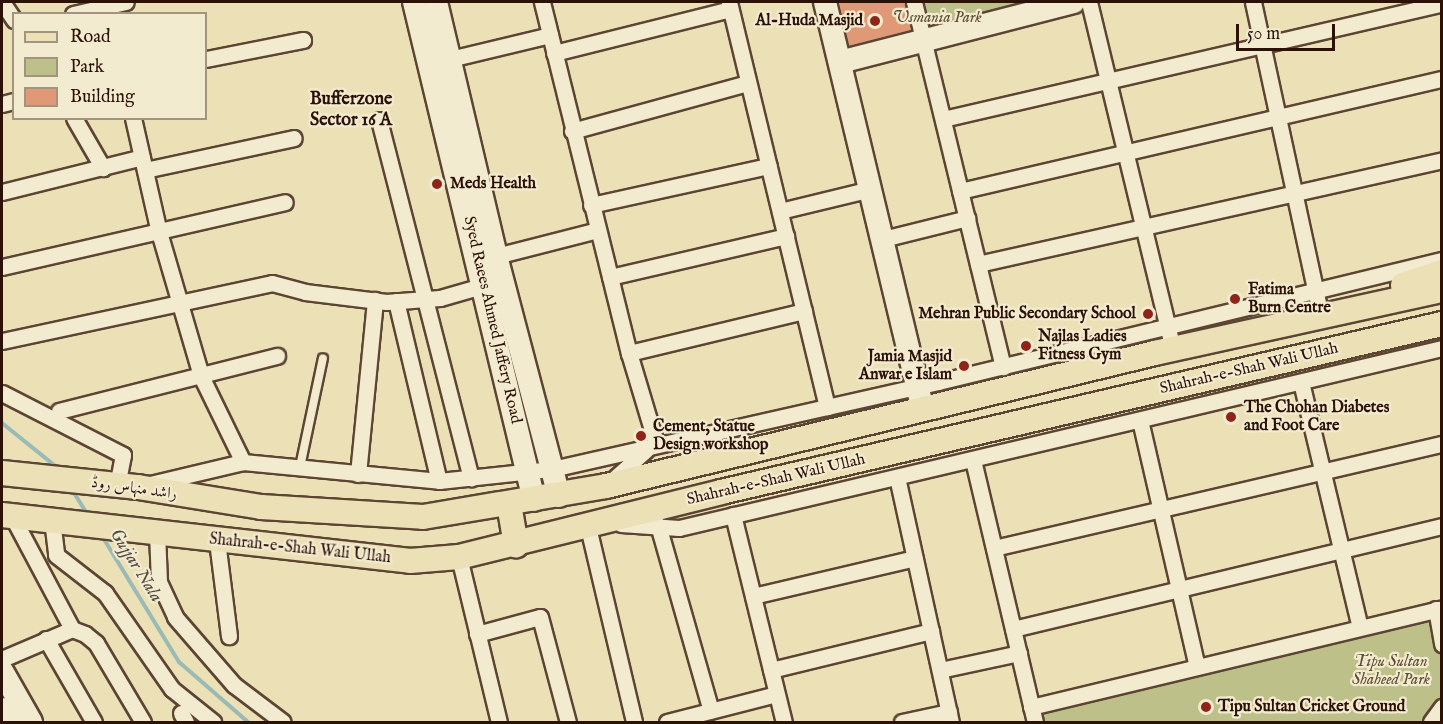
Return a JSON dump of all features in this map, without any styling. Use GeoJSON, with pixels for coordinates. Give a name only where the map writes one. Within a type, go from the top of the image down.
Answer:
{"type":"FeatureCollection","features":[{"type":"Feature","properties":{"kind":"main road","name":"Syed Raees Ahmed Jaffery Road"},"geometry":{"type":"LineString","coordinates":[[414,2],[485,285],[534,500]]}},
{"type":"Feature","properties":{"kind":"main road","name":"Syed Raees Ahmed Jaffery Road"},"geometry":{"type":"LineString","coordinates":[[436,2],[496,256],[559,496]]}},
{"type":"Feature","properties":{"kind":"main road"},"geometry":{"type":"LineString","coordinates":[[825,2],[921,397]]}},
{"type":"Feature","properties":{"kind":"main road"},"geometry":{"type":"LineString","coordinates":[[840,62],[1073,2]]}},
{"type":"Feature","properties":{"kind":"main road"},"geometry":{"type":"LineString","coordinates":[[1367,305],[1402,285],[1442,272]]}},
{"type":"Feature","properties":{"kind":"main road","name":"Shahrah-e-Shah Wali Ullah"},"geometry":{"type":"LineString","coordinates":[[212,501],[423,517],[559,496],[606,486],[921,397],[1039,369],[1165,352],[1442,290]]}},
{"type":"Feature","properties":{"kind":"main road","name":"Shahrah-e-Shah Wali Ullah"},"geometry":{"type":"LineString","coordinates":[[7,515],[218,541],[410,561],[459,557],[1164,388],[1442,324]]}},
{"type":"Feature","properties":{"kind":"main road"},"geometry":{"type":"LineString","coordinates":[[1164,388],[1165,352]]}},
{"type":"Feature","properties":{"kind":"main road","name":"راشد منہاس روڈ"},"geometry":{"type":"LineString","coordinates":[[2,473],[128,486],[212,501]]}},
{"type":"Feature","properties":{"kind":"main road"},"geometry":{"type":"LineString","coordinates":[[509,504],[516,545]]}},
{"type":"Feature","properties":{"kind":"main road"},"geometry":{"type":"LineString","coordinates":[[2,671],[31,723]]}},
{"type":"Feature","properties":{"kind":"main road"},"geometry":{"type":"LineString","coordinates":[[2,709],[9,723]]}},
{"type":"Feature","properties":{"kind":"street"},"geometry":{"type":"LineString","coordinates":[[2,2],[12,17]]}},
{"type":"Feature","properties":{"kind":"street"},"geometry":{"type":"LineString","coordinates":[[83,12],[126,2]]}},
{"type":"Feature","properties":{"kind":"street"},"geometry":{"type":"LineString","coordinates":[[542,2],[572,131],[629,353],[656,443]]}},
{"type":"Feature","properties":{"kind":"street"},"geometry":{"type":"LineString","coordinates":[[915,2],[1002,367]]}},
{"type":"Feature","properties":{"kind":"street"},"geometry":{"type":"LineString","coordinates":[[1089,2],[1167,327],[1165,352]]}},
{"type":"Feature","properties":{"kind":"street"},"geometry":{"type":"LineString","coordinates":[[1253,2],[1321,316]]}},
{"type":"Feature","properties":{"kind":"street"},"geometry":{"type":"LineString","coordinates":[[554,53],[730,5],[827,407]]}},
{"type":"Feature","properties":{"kind":"street"},"geometry":{"type":"LineString","coordinates":[[943,118],[1440,6]]}},
{"type":"Feature","properties":{"kind":"street"},"geometry":{"type":"LineString","coordinates":[[450,59],[550,35]]}},
{"type":"Feature","properties":{"kind":"street"},"geometry":{"type":"LineString","coordinates":[[207,59],[303,40]]}},
{"type":"Feature","properties":{"kind":"street"},"geometry":{"type":"LineString","coordinates":[[960,191],[1442,79]]}},
{"type":"Feature","properties":{"kind":"street"},"geometry":{"type":"LineString","coordinates":[[572,131],[748,83]]}},
{"type":"Feature","properties":{"kind":"street"},"geometry":{"type":"LineString","coordinates":[[75,120],[103,168]]}},
{"type":"Feature","properties":{"kind":"street"},"geometry":{"type":"LineString","coordinates":[[133,120],[159,232],[201,376],[243,462]]}},
{"type":"Feature","properties":{"kind":"street"},"geometry":{"type":"LineString","coordinates":[[379,120],[471,478]]}},
{"type":"Feature","properties":{"kind":"street"},"geometry":{"type":"LineString","coordinates":[[2,192],[103,168],[294,138]]}},
{"type":"Feature","properties":{"kind":"street"},"geometry":{"type":"LineString","coordinates":[[978,264],[1442,160]]}},
{"type":"Feature","properties":{"kind":"street"},"geometry":{"type":"LineString","coordinates":[[591,205],[769,166]]}},
{"type":"Feature","properties":{"kind":"street"},"geometry":{"type":"LineString","coordinates":[[780,211],[871,189]]}},
{"type":"Feature","properties":{"kind":"street"},"geometry":{"type":"LineString","coordinates":[[2,267],[285,202]]}},
{"type":"Feature","properties":{"kind":"street"},"geometry":{"type":"LineString","coordinates":[[883,239],[967,218]]}},
{"type":"Feature","properties":{"kind":"street"},"geometry":{"type":"LineString","coordinates":[[496,256],[598,230]]}},
{"type":"Feature","properties":{"kind":"street"},"geometry":{"type":"LineString","coordinates":[[610,277],[786,236]]}},
{"type":"Feature","properties":{"kind":"street"},"geometry":{"type":"LineString","coordinates":[[2,393],[123,455],[128,486],[243,462],[439,481],[528,473],[827,407],[921,397],[1002,367],[1039,369],[1167,327],[1442,260]]}},
{"type":"Feature","properties":{"kind":"street"},"geometry":{"type":"LineString","coordinates":[[2,341],[272,283],[305,292],[396,301],[426,299],[485,285]]}},
{"type":"Feature","properties":{"kind":"street"},"geometry":{"type":"LineString","coordinates":[[358,474],[375,300]]}},
{"type":"Feature","properties":{"kind":"street"},"geometry":{"type":"LineString","coordinates":[[396,301],[439,481]]}},
{"type":"Feature","properties":{"kind":"street"},"geometry":{"type":"LineString","coordinates":[[1238,310],[1245,335]]}},
{"type":"Feature","properties":{"kind":"street"},"geometry":{"type":"LineString","coordinates":[[629,353],[804,311]]}},
{"type":"Feature","properties":{"kind":"street"},"geometry":{"type":"LineString","coordinates":[[634,723],[596,525],[658,525],[679,528],[1442,348]]}},
{"type":"Feature","properties":{"kind":"street"},"geometry":{"type":"LineString","coordinates":[[59,411],[277,356]]}},
{"type":"Feature","properties":{"kind":"street"},"geometry":{"type":"LineString","coordinates":[[1301,382],[1360,627]]}},
{"type":"Feature","properties":{"kind":"street"},"geometry":{"type":"LineString","coordinates":[[1140,420],[1197,666]]}},
{"type":"Feature","properties":{"kind":"street"},"geometry":{"type":"LineString","coordinates":[[606,486],[629,462],[656,443]]}},
{"type":"Feature","properties":{"kind":"street"},"geometry":{"type":"LineString","coordinates":[[994,548],[1442,444]]}},
{"type":"Feature","properties":{"kind":"street"},"geometry":{"type":"LineString","coordinates":[[973,460],[1035,723]]}},
{"type":"Feature","properties":{"kind":"street"},"geometry":{"type":"LineString","coordinates":[[897,477],[950,717],[902,723]]}},
{"type":"Feature","properties":{"kind":"street"},"geometry":{"type":"LineString","coordinates":[[7,515],[72,629],[96,643],[143,723]]}},
{"type":"Feature","properties":{"kind":"street"},"geometry":{"type":"LineString","coordinates":[[733,515],[784,723]]}},
{"type":"Feature","properties":{"kind":"street"},"geometry":{"type":"LineString","coordinates":[[52,520],[56,555],[105,593],[172,689],[213,723]]}},
{"type":"Feature","properties":{"kind":"street"},"geometry":{"type":"LineString","coordinates":[[658,525],[711,711]]}},
{"type":"Feature","properties":{"kind":"street"},"geometry":{"type":"LineString","coordinates":[[1013,629],[1442,526]]}},
{"type":"Feature","properties":{"kind":"street"},"geometry":{"type":"LineString","coordinates":[[157,532],[159,582],[175,617],[234,685],[283,723]]}},
{"type":"Feature","properties":{"kind":"street"},"geometry":{"type":"LineString","coordinates":[[218,541],[229,636]]}},
{"type":"Feature","properties":{"kind":"street"},"geometry":{"type":"LineString","coordinates":[[459,557],[500,723]]}},
{"type":"Feature","properties":{"kind":"street"},"geometry":{"type":"LineString","coordinates":[[753,596],[915,558]]}},
{"type":"Feature","properties":{"kind":"street"},"geometry":{"type":"LineString","coordinates":[[1032,706],[1439,608],[1442,644]]}},
{"type":"Feature","properties":{"kind":"street"},"geometry":{"type":"LineString","coordinates":[[477,633],[540,617],[568,723]]}},
{"type":"Feature","properties":{"kind":"street"},"geometry":{"type":"LineString","coordinates":[[2,659],[72,629]]}},
{"type":"Feature","properties":{"kind":"street"},"geometry":{"type":"LineString","coordinates":[[771,670],[931,631]]}},
{"type":"Feature","properties":{"kind":"street"},"geometry":{"type":"LineString","coordinates":[[46,639],[94,723]]}},
{"type":"Feature","properties":{"kind":"street"},"geometry":{"type":"LineString","coordinates":[[940,670],[1019,653]]}},
{"type":"Feature","properties":{"kind":"street"},"geometry":{"type":"LineString","coordinates":[[673,722],[776,694]]}},
{"type":"Feature","properties":{"kind":"street"},"geometry":{"type":"LineString","coordinates":[[1431,723],[1442,707]]}},
{"type":"Feature","properties":{"kind":"lane"},"geometry":{"type":"LineString","coordinates":[[300,467],[323,358]]}},
{"type":"Feature","properties":{"kind":"green space","name":"Usmania Park"},"geometry":{"type":"Polygon","coordinates":[[[914,2],[1073,2],[924,40],[914,2]]]}},
{"type":"Feature","properties":{"kind":"green space","name":"Tipu Sultan Shaheed Park"},"geometry":{"type":"Polygon","coordinates":[[[1441,608],[1441,707],[1431,722],[1035,722],[1031,707],[1441,608]]]}},
{"type":"Feature","properties":{"kind":"building"},"geometry":{"type":"Polygon","coordinates":[[[839,2],[905,2],[911,30],[849,46],[839,2]]]}},
{"type":"Feature","properties":{"kind":"waterway","name":"Gujjar Nala"},"geometry":{"type":"LineString","coordinates":[[2,423],[59,469]]}},
{"type":"Feature","properties":{"kind":"waterway","name":"Gujjar Nala"},"geometry":{"type":"LineString","coordinates":[[71,488],[88,515]]}},
{"type":"Feature","properties":{"kind":"waterway","name":"Gujjar Nala"},"geometry":{"type":"LineString","coordinates":[[102,536],[179,662],[248,722]]}},
{"type":"Feature","properties":{"kind":"place","name":"Al-Huda Masjid"},"geometry":{"type":"Point","coordinates":[875,21]}},
{"type":"Feature","properties":{"kind":"place","name":"Meds Health"},"geometry":{"type":"Point","coordinates":[437,184]}},
{"type":"Feature","properties":{"kind":"place","name":"Fatima Burn Centre"},"geometry":{"type":"Point","coordinates":[1235,299]}},
{"type":"Feature","properties":{"kind":"place","name":"Mehran Public Secondary School"},"geometry":{"type":"Point","coordinates":[1148,314]}},
{"type":"Feature","properties":{"kind":"place","name":"Najlas Ladies Fitness Gym"},"geometry":{"type":"Point","coordinates":[1026,346]}},
{"type":"Feature","properties":{"kind":"place","name":"Jamia Masjid Anwar e Islam"},"geometry":{"type":"Point","coordinates":[964,366]}},
{"type":"Feature","properties":{"kind":"place","name":"The Chohan Diabetes and Foot Care"},"geometry":{"type":"Point","coordinates":[1231,417]}},
{"type":"Feature","properties":{"kind":"place","name":"Cement, Statue Design workshop"},"geometry":{"type":"Point","coordinates":[641,436]}},
{"type":"Feature","properties":{"kind":"place","name":"Tipu Sultan Cricket Ground"},"geometry":{"type":"Point","coordinates":[1206,707]}},
{"type":"Feature","properties":{"kind":"district","name":"Bufferzone Sector 16 A"},"geometry":{"type":"Point","coordinates":[351,111]}}]}
